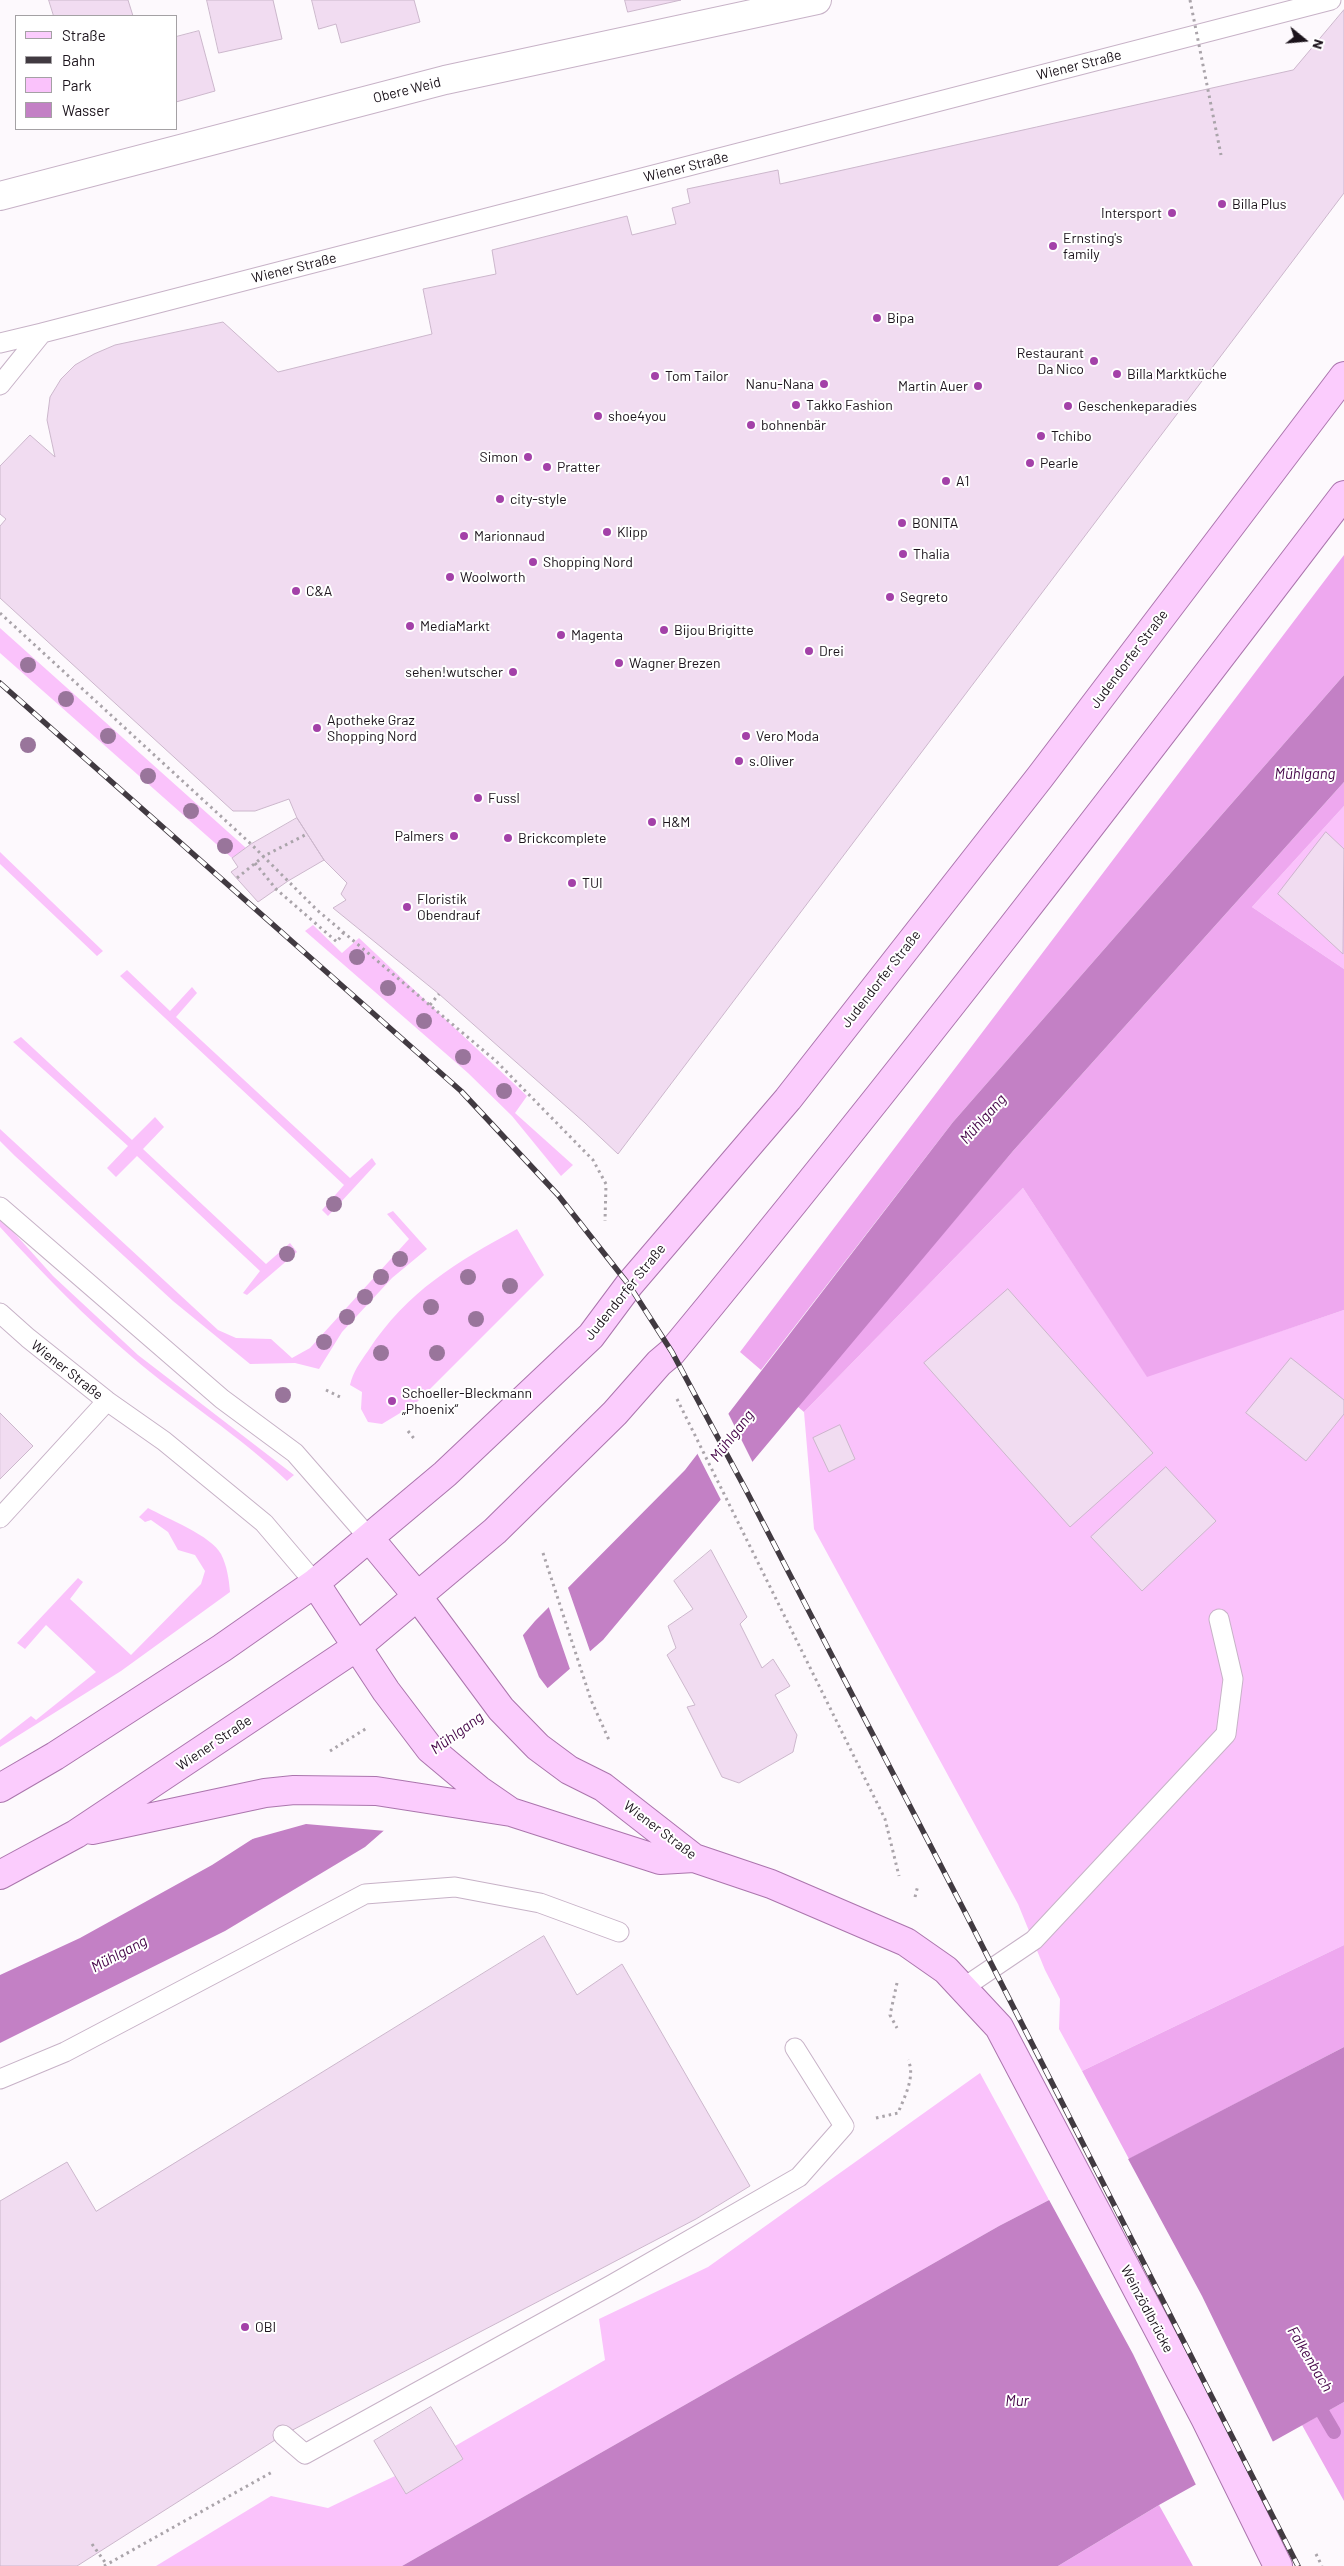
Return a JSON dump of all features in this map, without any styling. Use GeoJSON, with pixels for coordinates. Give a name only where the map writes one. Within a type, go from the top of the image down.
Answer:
{"type":"FeatureCollection","features":[{"type":"Feature","properties":{"kind":"main road","name":"Judendorfer Straße"},"geometry":{"type":"LineString","coordinates":[[370,1539],[445,1474],[591,1336],[629,1286],[800,1083],[1046,769],[1344,376]]}},
{"type":"Feature","properties":{"kind":"main road"},"geometry":{"type":"LineString","coordinates":[[418,1597],[495,1531],[615,1413],[659,1363],[672,1352],[782,1218],[1121,787],[1344,495]]}},
{"type":"Feature","properties":{"kind":"main road"},"geometry":{"type":"LineString","coordinates":[[0,1788],[80,1740],[222,1648],[315,1583],[370,1539]]}},
{"type":"Feature","properties":{"kind":"main road","name":"Wiener Straße"},"geometry":{"type":"LineString","coordinates":[[370,1539],[450,1638],[501,1709],[538,1747],[569,1770],[603,1787],[694,1858],[771,1884],[906,1942],[946,1970],[999,2027],[1014,2055]]}},
{"type":"Feature","properties":{"kind":"main road"},"geometry":{"type":"LineString","coordinates":[[315,1583],[386,1691],[470,1798]]}},
{"type":"Feature","properties":{"kind":"main road","name":"Wiener Straße"},"geometry":{"type":"LineString","coordinates":[[0,1875],[76,1834],[358,1646],[418,1597]]}},
{"type":"Feature","properties":{"kind":"main road"},"geometry":{"type":"LineString","coordinates":[[76,1834],[265,1793],[294,1790],[376,1791],[470,1798],[660,1860],[694,1858]]}},
{"type":"Feature","properties":{"kind":"main road","name":"Weinzödlbrücke"},"geometry":{"type":"LineString","coordinates":[[1014,2055],[1206,2420],[1278,2566]]}},
{"type":"Feature","properties":{"kind":"street","name":"Obere Weid"},"geometry":{"type":"LineString","coordinates":[[0,196],[445,80],[817,0]]}},
{"type":"Feature","properties":{"kind":"lane","name":"Wiener Straße"},"geometry":{"type":"LineString","coordinates":[[0,343],[1331,0]]}},
{"type":"Feature","properties":{"kind":"lane"},"geometry":{"type":"LineString","coordinates":[[0,385],[42,333]]}},
{"type":"Feature","properties":{"kind":"lane"},"geometry":{"type":"LineString","coordinates":[[0,1207],[222,1399],[295,1453],[370,1539]]}},
{"type":"Feature","properties":{"kind":"lane","name":"Wiener Straße"},"geometry":{"type":"LineString","coordinates":[[0,1313],[28,1338],[107,1401],[164,1441],[264,1523],[315,1583]]}},
{"type":"Feature","properties":{"kind":"lane"},"geometry":{"type":"LineString","coordinates":[[0,1518],[107,1401]]}},
{"type":"Feature","properties":{"kind":"lane"},"geometry":{"type":"LineString","coordinates":[[963,1988],[1034,1940],[1226,1734],[1233,1679],[1219,1619]]}},
{"type":"Feature","properties":{"kind":"lane"},"geometry":{"type":"LineString","coordinates":[[0,2079],[66,2052],[365,1894],[455,1887],[540,1903],[619,1932]]}},
{"type":"Feature","properties":{"kind":"lane"},"geometry":{"type":"LineString","coordinates":[[283,2435],[305,2454],[613,2284],[799,2177],[844,2126],[795,2048]]}},
{"type":"Feature","properties":{"kind":"path"},"geometry":{"type":"LineString","coordinates":[[1190,0],[1221,155]]}},
{"type":"Feature","properties":{"kind":"path"},"geometry":{"type":"LineString","coordinates":[[0,613],[344,932],[496,1061],[593,1160],[606,1184],[605,1220]]}},
{"type":"Feature","properties":{"kind":"path"},"geometry":{"type":"LineString","coordinates":[[237,878],[264,856],[307,834]]}},
{"type":"Feature","properties":{"kind":"path"},"geometry":{"type":"LineString","coordinates":[[255,863],[276,888],[337,942],[344,932]]}},
{"type":"Feature","properties":{"kind":"path"},"geometry":{"type":"LineString","coordinates":[[430,1005],[439,994]]}},
{"type":"Feature","properties":{"kind":"path"},"geometry":{"type":"LineString","coordinates":[[326,1390],[340,1397]]}},
{"type":"Feature","properties":{"kind":"path"},"geometry":{"type":"LineString","coordinates":[[681,1406],[885,1819],[898,1876]]}},
{"type":"Feature","properties":{"kind":"path"},"geometry":{"type":"LineString","coordinates":[[408,1431],[416,1441]]}},
{"type":"Feature","properties":{"kind":"path"},"geometry":{"type":"LineString","coordinates":[[543,1554],[591,1700],[608,1740]]}},
{"type":"Feature","properties":{"kind":"path"},"geometry":{"type":"LineString","coordinates":[[322,1755],[346,1743],[373,1725]]}},
{"type":"Feature","properties":{"kind":"path"},"geometry":{"type":"LineString","coordinates":[[915,1897],[918,1885]]}},
{"type":"Feature","properties":{"kind":"path"},"geometry":{"type":"LineString","coordinates":[[897,2028],[890,2016],[898,1979]]}},
{"type":"Feature","properties":{"kind":"path"},"geometry":{"type":"LineString","coordinates":[[844,2126],[898,2113],[907,2092],[911,2065],[908,2060]]}},
{"type":"Feature","properties":{"kind":"path"},"geometry":{"type":"LineString","coordinates":[[92,2544],[106,2565],[305,2454]]}},
{"type":"Feature","properties":{"kind":"green space"},"geometry":{"type":"Polygon","coordinates":[[[0,628],[246,848],[232,858],[0,653],[0,628]]]}},
{"type":"Feature","properties":{"kind":"green space"},"geometry":{"type":"Polygon","coordinates":[[[1344,806],[1344,969],[1252,907],[1344,806]]]}},
{"type":"Feature","properties":{"kind":"green space"},"geometry":{"type":"Polygon","coordinates":[[[0,852],[103,951],[97,956],[0,864],[0,852]]]}},
{"type":"Feature","properties":{"kind":"green space"},"geometry":{"type":"Polygon","coordinates":[[[313,925],[342,953],[359,938],[527,1096],[515,1113],[573,1165],[561,1176],[512,1116],[468,1073],[305,931],[313,925]]]}},
{"type":"Feature","properties":{"kind":"green space"},"geometry":{"type":"Polygon","coordinates":[[[127,970],[170,1011],[192,987],[197,993],[176,1017],[350,1178],[372,1158],[376,1164],[328,1216],[322,1210],[344,1185],[120,976],[127,970]]]}},
{"type":"Feature","properties":{"kind":"green space"},"geometry":{"type":"Polygon","coordinates":[[[21,1037],[132,1140],[155,1117],[164,1127],[143,1149],[266,1264],[290,1243],[297,1252],[247,1295],[243,1293],[260,1271],[137,1156],[116,1177],[107,1168],[128,1146],[13,1042],[21,1037]]]}},
{"type":"Feature","properties":{"kind":"green space"},"geometry":{"type":"Polygon","coordinates":[[[0,1129],[218,1330],[236,1338],[271,1339],[292,1358],[310,1348],[409,1239],[387,1214],[393,1211],[427,1249],[392,1278],[342,1332],[319,1369],[295,1363],[250,1364],[173,1301],[15,1156],[0,1141],[0,1129]]]}},
{"type":"Feature","properties":{"kind":"green space"},"geometry":{"type":"Polygon","coordinates":[[[1023,1188],[1147,1376],[1344,1310],[1344,1945],[1082,2071],[1059,2029],[1060,1999],[1045,1970],[1018,1904],[814,1529],[804,1412],[1023,1188]]]}},
{"type":"Feature","properties":{"kind":"green space"},"geometry":{"type":"Polygon","coordinates":[[[0,1217],[53,1276],[138,1355],[294,1475],[287,1481],[250,1448],[151,1373],[115,1342],[64,1294],[0,1227],[0,1217]]]}},
{"type":"Feature","properties":{"kind":"green space"},"geometry":{"type":"Polygon","coordinates":[[[517,1229],[544,1275],[415,1404],[382,1424],[368,1422],[361,1409],[362,1392],[350,1385],[360,1363],[383,1330],[399,1311],[435,1280],[454,1266],[517,1229]]]}},
{"type":"Feature","properties":{"kind":"green space"},"geometry":{"type":"Polygon","coordinates":[[[148,1508],[199,1534],[216,1547],[225,1563],[230,1592],[121,1671],[0,1747],[0,1740],[31,1716],[36,1720],[96,1672],[46,1625],[25,1649],[17,1643],[78,1578],[83,1582],[70,1599],[131,1655],[201,1584],[205,1571],[195,1555],[178,1550],[168,1532],[151,1520],[145,1522],[139,1517],[148,1508]]]}},
{"type":"Feature","properties":{"kind":"green space"},"geometry":{"type":"Polygon","coordinates":[[[980,2073],[1049,2200],[999,2226],[402,2566],[156,2566],[271,2496],[328,2508],[395,2476],[406,2493],[462,2459],[455,2446],[605,2360],[599,2319],[708,2267],[980,2073]]]}},
{"type":"Feature","properties":{"kind":"shaded area"},"geometry":{"type":"Polygon","coordinates":[[[1344,555],[1344,675],[953,1122],[761,1370],[740,1352],[1344,555]]]}},
{"type":"Feature","properties":{"kind":"shaded area"},"geometry":{"type":"Polygon","coordinates":[[[1344,782],[1344,806],[1252,907],[1344,969],[1344,1310],[1147,1377],[1023,1188],[804,1412],[797,1406],[1013,1151],[1344,782]]]}},
{"type":"Feature","properties":{"kind":"shaded area"},"geometry":{"type":"Polygon","coordinates":[[[1344,1945],[1344,2047],[1129,2159],[1082,2071],[1344,1945]]]}},
{"type":"Feature","properties":{"kind":"shaded area"},"geometry":{"type":"Polygon","coordinates":[[[1344,2402],[1344,2501],[1302,2425],[1344,2402]]]}},
{"type":"Feature","properties":{"kind":"shaded area"},"geometry":{"type":"Polygon","coordinates":[[[1159,2505],[1193,2566],[1058,2566],[1159,2505]]]}},
{"type":"Feature","properties":{"kind":"water","name":"Mühlgang"},"geometry":{"type":"Polygon","coordinates":[[[1344,675],[1344,782],[1013,1151],[603,1640],[365,1847],[225,1931],[0,2043],[0,1975],[80,1938],[212,1865],[467,1701],[535,1621],[685,1470],[953,1122],[1344,675]]]}},
{"type":"Feature","properties":{"kind":"water","name":"Mur"},"geometry":{"type":"Polygon","coordinates":[[[1344,2047],[1344,2402],[1159,2505],[1058,2566],[402,2566],[999,2226],[1344,2047]]]}},
{"type":"Feature","properties":{"kind":"pier"},"geometry":{"type":"Polygon","coordinates":[[[727,1411],[753,1463],[722,1502],[696,1451],[727,1411]]]}},
{"type":"Feature","properties":{"kind":"pier"},"geometry":{"type":"Polygon","coordinates":[[[567,1585],[591,1654],[571,1672],[548,1605],[567,1585]]]}},
{"type":"Feature","properties":{"kind":"pier"},"geometry":{"type":"Polygon","coordinates":[[[522,1633],[539,1677],[549,1690],[386,1831],[306,1824],[245,1841],[465,1699],[522,1633]]]}},
{"type":"Feature","properties":{"kind":"pier"},"geometry":{"type":"Polygon","coordinates":[[[1127,2157],[1202,2296],[1274,2444],[1197,2487],[1133,2354],[1048,2198],[1127,2157]]]}},
{"type":"Feature","properties":{"kind":"building"},"geometry":{"type":"Polygon","coordinates":[[[49,0],[128,0],[133,15],[54,15],[49,0]]]}},
{"type":"Feature","properties":{"kind":"building"},"geometry":{"type":"Polygon","coordinates":[[[207,0],[273,0],[282,39],[219,53],[207,0]]]}},
{"type":"Feature","properties":{"kind":"building"},"geometry":{"type":"Polygon","coordinates":[[[312,0],[414,0],[420,22],[341,43],[336,24],[319,29],[312,0]]]}},
{"type":"Feature","properties":{"kind":"building"},"geometry":{"type":"Polygon","coordinates":[[[625,0],[681,0],[628,12],[625,0]]]}},
{"type":"Feature","properties":{"kind":"building","name":"Shopping Nord"},"geometry":{"type":"Polygon","coordinates":[[[1344,10],[1344,193],[618,1154],[439,994],[333,908],[346,900],[341,894],[347,883],[324,860],[297,818],[289,799],[255,811],[233,811],[0,598],[0,526],[6,519],[0,514],[0,466],[30,435],[55,457],[47,420],[50,397],[61,379],[75,365],[94,354],[115,345],[223,322],[278,372],[432,334],[423,289],[496,274],[492,250],[627,216],[632,235],[676,224],[672,208],[690,203],[687,189],[778,170],[780,184],[1293,70],[1344,10]]]}},
{"type":"Feature","properties":{"kind":"building"},"geometry":{"type":"Polygon","coordinates":[[[199,31],[215,91],[178,101],[178,36],[199,31]]]}},
{"type":"Feature","properties":{"kind":"building"},"geometry":{"type":"Polygon","coordinates":[[[297,818],[324,860],[288,881],[258,902],[231,872],[238,867],[232,858],[251,844],[297,818]]]}},
{"type":"Feature","properties":{"kind":"building"},"geometry":{"type":"Polygon","coordinates":[[[1326,832],[1344,849],[1343,954],[1278,894],[1326,832]]]}},
{"type":"Feature","properties":{"kind":"building"},"geometry":{"type":"Polygon","coordinates":[[[1008,1289],[1153,1453],[1070,1527],[924,1363],[1008,1289]]]}},
{"type":"Feature","properties":{"kind":"building"},"geometry":{"type":"Polygon","coordinates":[[[1291,1358],[1344,1400],[1344,1414],[1306,1461],[1246,1413],[1291,1358]]]}},
{"type":"Feature","properties":{"kind":"building"},"geometry":{"type":"Polygon","coordinates":[[[0,1413],[33,1446],[0,1479],[0,1413]]]}},
{"type":"Feature","properties":{"kind":"building"},"geometry":{"type":"Polygon","coordinates":[[[840,1425],[855,1459],[829,1472],[813,1438],[840,1425]]]}},
{"type":"Feature","properties":{"kind":"building"},"geometry":{"type":"Polygon","coordinates":[[[1166,1467],[1216,1521],[1142,1591],[1091,1537],[1166,1467]]]}},
{"type":"Feature","properties":{"kind":"building"},"geometry":{"type":"Polygon","coordinates":[[[711,1550],[747,1617],[740,1624],[762,1668],[773,1659],[790,1686],[775,1695],[797,1735],[793,1752],[739,1783],[722,1777],[687,1707],[695,1705],[667,1655],[676,1648],[668,1626],[693,1609],[674,1581],[711,1550]]]}},
{"type":"Feature","properties":{"kind":"building","name":"OBI"},"geometry":{"type":"Polygon","coordinates":[[[544,1936],[577,1995],[622,1964],[750,2186],[696,2219],[283,2435],[77,2566],[0,2566],[0,2201],[67,2162],[96,2211],[544,1936]]]}},
{"type":"Feature","properties":{"kind":"building"},"geometry":{"type":"Polygon","coordinates":[[[431,2407],[463,2459],[406,2494],[374,2441],[431,2407]]]}},
{"type":"Feature","properties":{"kind":"waterway","name":"Falkenbach"},"geometry":{"type":"LineString","coordinates":[[1314,2398],[1334,2432]]}},
{"type":"Feature","properties":{"kind":"railway"},"geometry":{"type":"LineString","coordinates":[[0,683],[461,1091],[558,1195],[629,1285],[672,1352],[747,1492],[967,1916],[1298,2566]]}},
{"type":"Feature","properties":{"kind":"place","name":"Billa Plus"},"geometry":{"type":"Point","coordinates":[1222,204]}},
{"type":"Feature","properties":{"kind":"place","name":"Intersport"},"geometry":{"type":"Point","coordinates":[1172,213]}},
{"type":"Feature","properties":{"kind":"place","name":"Ernsting's family"},"geometry":{"type":"Point","coordinates":[1053,246]}},
{"type":"Feature","properties":{"kind":"place","name":"Bipa"},"geometry":{"type":"Point","coordinates":[877,318]}},
{"type":"Feature","properties":{"kind":"place","name":"Restaurant Da Nico"},"geometry":{"type":"Point","coordinates":[1094,361]}},
{"type":"Feature","properties":{"kind":"place","name":"Billa Marktküche"},"geometry":{"type":"Point","coordinates":[1117,374]}},
{"type":"Feature","properties":{"kind":"place","name":"Tom Tailor"},"geometry":{"type":"Point","coordinates":[655,376]}},
{"type":"Feature","properties":{"kind":"place","name":"Nanu-Nana"},"geometry":{"type":"Point","coordinates":[824,384]}},
{"type":"Feature","properties":{"kind":"place","name":"Martin Auer"},"geometry":{"type":"Point","coordinates":[978,386]}},
{"type":"Feature","properties":{"kind":"place","name":"Takko Fashion"},"geometry":{"type":"Point","coordinates":[796,405]}},
{"type":"Feature","properties":{"kind":"place","name":"Geschenkeparadies"},"geometry":{"type":"Point","coordinates":[1068,406]}},
{"type":"Feature","properties":{"kind":"place","name":"shoe4you"},"geometry":{"type":"Point","coordinates":[598,416]}},
{"type":"Feature","properties":{"kind":"place","name":"bohnenbär"},"geometry":{"type":"Point","coordinates":[751,425]}},
{"type":"Feature","properties":{"kind":"place","name":"Tchibo"},"geometry":{"type":"Point","coordinates":[1041,436]}},
{"type":"Feature","properties":{"kind":"place","name":"Simon"},"geometry":{"type":"Point","coordinates":[528,457]}},
{"type":"Feature","properties":{"kind":"place","name":"Pearle"},"geometry":{"type":"Point","coordinates":[1030,463]}},
{"type":"Feature","properties":{"kind":"place","name":"Pratter"},"geometry":{"type":"Point","coordinates":[547,467]}},
{"type":"Feature","properties":{"kind":"place","name":"A1"},"geometry":{"type":"Point","coordinates":[946,481]}},
{"type":"Feature","properties":{"kind":"place","name":"city-style"},"geometry":{"type":"Point","coordinates":[500,499]}},
{"type":"Feature","properties":{"kind":"place","name":"BONITA"},"geometry":{"type":"Point","coordinates":[902,523]}},
{"type":"Feature","properties":{"kind":"place","name":"Klipp"},"geometry":{"type":"Point","coordinates":[607,532]}},
{"type":"Feature","properties":{"kind":"place","name":"Marionnaud"},"geometry":{"type":"Point","coordinates":[464,536]}},
{"type":"Feature","properties":{"kind":"place","name":"Thalia"},"geometry":{"type":"Point","coordinates":[903,554]}},
{"type":"Feature","properties":{"kind":"place","name":"Shopping Nord"},"geometry":{"type":"Point","coordinates":[533,562]}},
{"type":"Feature","properties":{"kind":"place","name":"Woolworth"},"geometry":{"type":"Point","coordinates":[450,577]}},
{"type":"Feature","properties":{"kind":"place","name":"C&A"},"geometry":{"type":"Point","coordinates":[296,591]}},
{"type":"Feature","properties":{"kind":"place","name":"Segreto"},"geometry":{"type":"Point","coordinates":[890,597]}},
{"type":"Feature","properties":{"kind":"place","name":"MediaMarkt"},"geometry":{"type":"Point","coordinates":[410,626]}},
{"type":"Feature","properties":{"kind":"place","name":"Bijou Brigitte"},"geometry":{"type":"Point","coordinates":[664,630]}},
{"type":"Feature","properties":{"kind":"place","name":"Magenta"},"geometry":{"type":"Point","coordinates":[561,635]}},
{"type":"Feature","properties":{"kind":"place","name":"Drei"},"geometry":{"type":"Point","coordinates":[809,651]}},
{"type":"Feature","properties":{"kind":"place","name":"Wagner Brezen"},"geometry":{"type":"Point","coordinates":[619,663]}},
{"type":"Feature","properties":{"kind":"place","name":"sehen!wutscher"},"geometry":{"type":"Point","coordinates":[513,672]}},
{"type":"Feature","properties":{"kind":"place","name":"Apotheke Graz Shopping Nord"},"geometry":{"type":"Point","coordinates":[317,728]}},
{"type":"Feature","properties":{"kind":"place","name":"Vero Moda"},"geometry":{"type":"Point","coordinates":[746,736]}},
{"type":"Feature","properties":{"kind":"place","name":"s.Oliver"},"geometry":{"type":"Point","coordinates":[739,761]}},
{"type":"Feature","properties":{"kind":"place","name":"Fussl"},"geometry":{"type":"Point","coordinates":[478,798]}},
{"type":"Feature","properties":{"kind":"place","name":"H&M"},"geometry":{"type":"Point","coordinates":[652,822]}},
{"type":"Feature","properties":{"kind":"place","name":"Palmers"},"geometry":{"type":"Point","coordinates":[454,836]}},
{"type":"Feature","properties":{"kind":"place","name":"Brickcomplete"},"geometry":{"type":"Point","coordinates":[508,838]}},
{"type":"Feature","properties":{"kind":"place","name":"TUI"},"geometry":{"type":"Point","coordinates":[572,883]}},
{"type":"Feature","properties":{"kind":"place","name":"Floristik Obendrauf"},"geometry":{"type":"Point","coordinates":[407,907]}},
{"type":"Feature","properties":{"kind":"place","name":"Schoeller-Bleckmann „Phoenix“"},"geometry":{"type":"Point","coordinates":[392,1401]}},
{"type":"Feature","properties":{"kind":"place","name":"OBI"},"geometry":{"type":"Point","coordinates":[245,2327]}}]}
